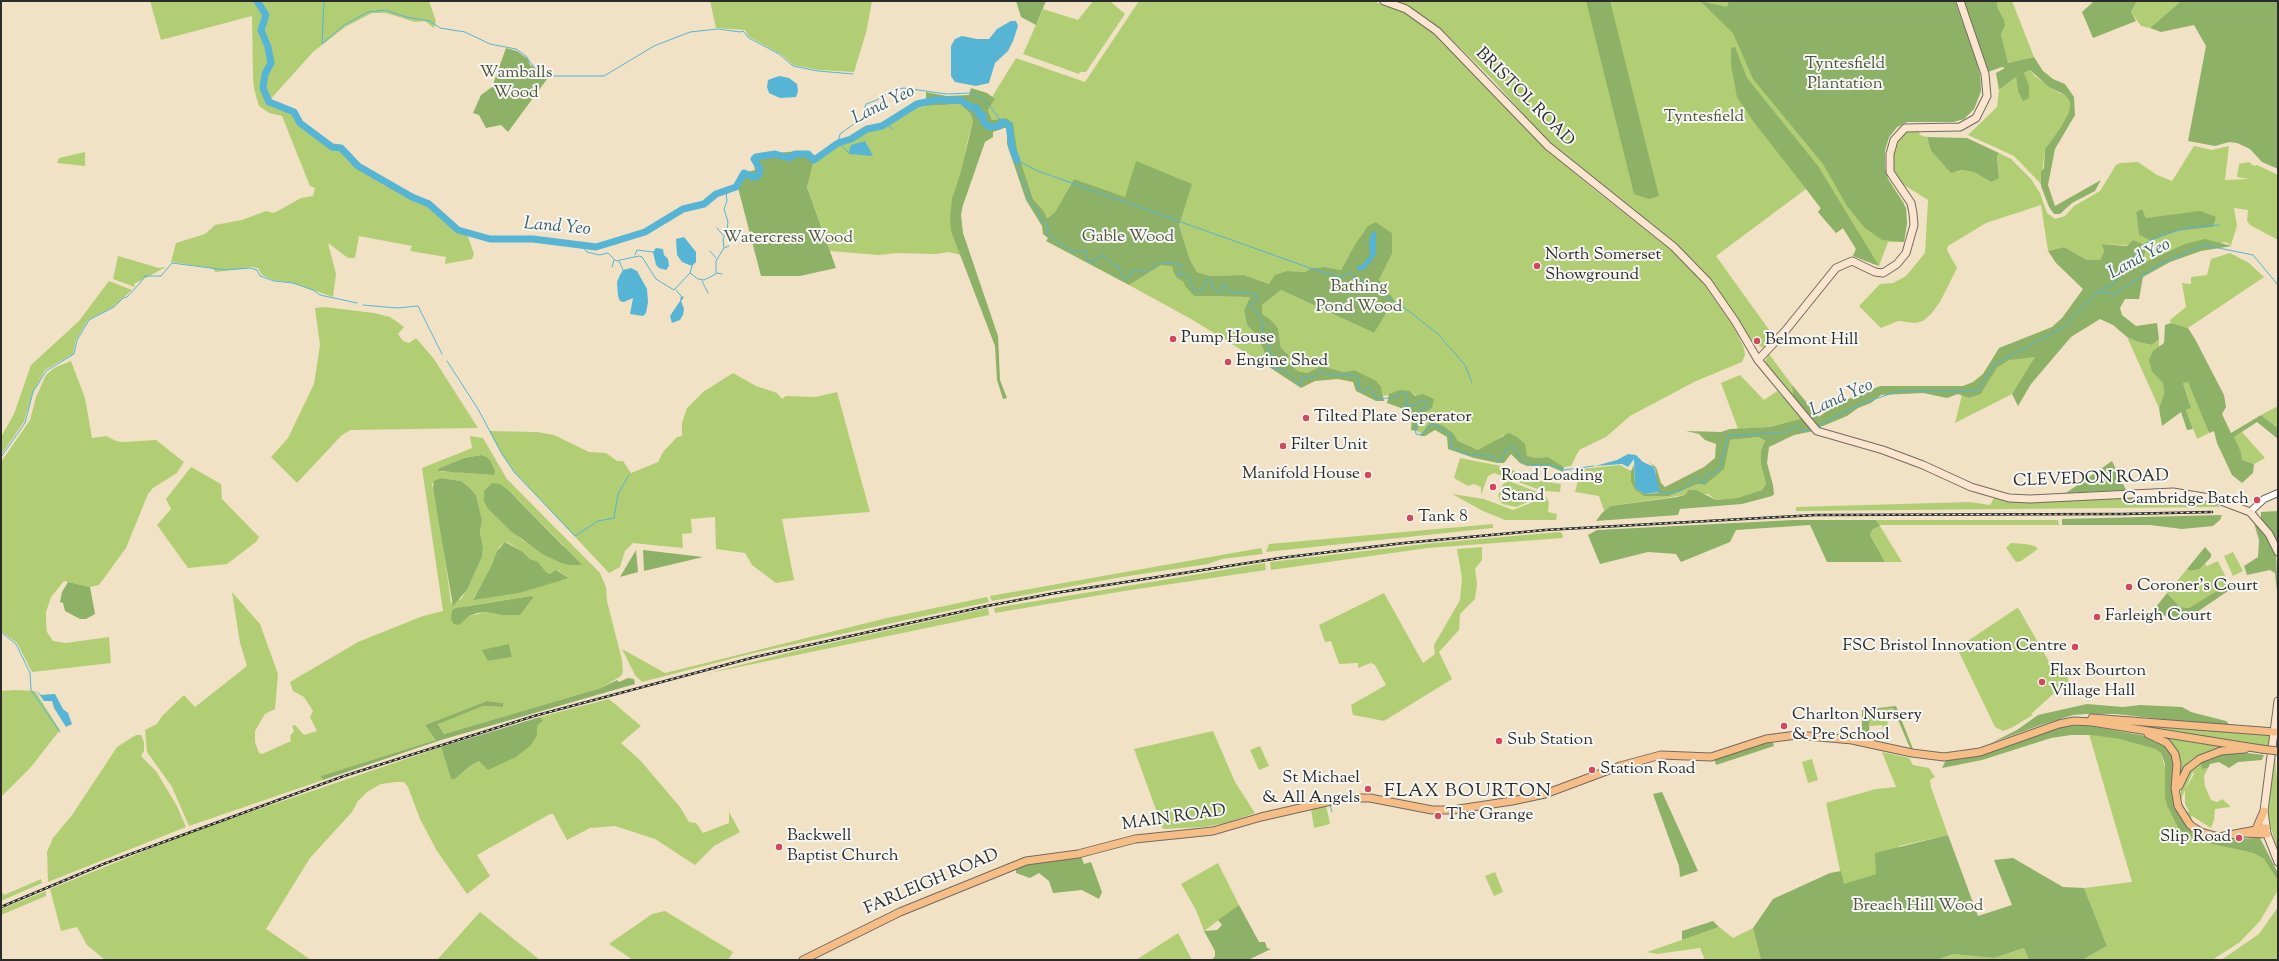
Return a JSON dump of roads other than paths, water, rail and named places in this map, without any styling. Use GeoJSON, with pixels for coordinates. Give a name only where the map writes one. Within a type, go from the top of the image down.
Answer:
{"type":"FeatureCollection","features":[{"type":"Feature","properties":{"kind":"main road","name":"BRISTOL ROAD"},"geometry":{"type":"LineString","coordinates":[[1384,1],[1406,9],[1437,31],[1548,146],[1674,247],[1708,282],[1735,321],[1758,360]]}},
{"type":"Feature","properties":{"kind":"main road"},"geometry":{"type":"LineString","coordinates":[[1758,360],[1786,330],[1836,268],[1852,261],[1874,272],[1882,273],[1897,264],[1906,253],[1914,225],[1913,214],[1911,203],[1890,172],[1894,140],[1905,128],[1960,127],[1976,118],[1987,96],[1985,74],[1960,1]]}},
{"type":"Feature","properties":{"kind":"main road","name":"CLEVEDON ROAD"},"geometry":{"type":"LineString","coordinates":[[1758,360],[1814,428],[1824,435],[1883,450],[1923,465],[1971,487],[2009,498],[2030,499],[2185,493],[2216,499],[2250,512],[2269,534],[2278,552]]}},
{"type":"Feature","properties":{"kind":"main road"},"geometry":{"type":"LineString","coordinates":[[2278,704],[2264,811],[2266,831],[2278,862]]}},
{"type":"Feature","properties":{"kind":"main road","name":"MAIN ROAD"},"geometry":{"type":"LineString","coordinates":[[1078,854],[1135,839],[1197,833],[1228,828],[1261,817],[1344,798],[1370,798],[1440,810],[1512,801],[1545,794],[1620,766],[1661,755],[1711,756],[1766,739],[1788,735],[1820,735],[1930,756],[1954,756],[1980,752],[2058,724],[2089,718],[2115,718],[2198,727],[2275,732]]}},
{"type":"Feature","properties":{"kind":"main road"},"geometry":{"type":"LineString","coordinates":[[2074,721],[2133,728],[2278,751]]}},
{"type":"Feature","properties":{"kind":"main road"},"geometry":{"type":"LineString","coordinates":[[2133,728],[2161,738],[2172,750],[2177,764],[2176,798],[2184,818],[2201,832],[2219,837],[2256,829],[2266,831]]}},
{"type":"Feature","properties":{"kind":"main road"},"geometry":{"type":"LineString","coordinates":[[2176,798],[2182,778],[2193,763],[2210,754],[2261,749]]}},
{"type":"Feature","properties":{"kind":"main road"},"geometry":{"type":"LineString","coordinates":[[2256,829],[2264,811]]}},
{"type":"Feature","properties":{"kind":"main road"},"geometry":{"type":"LineString","coordinates":[[2241,833],[2266,831]]}},
{"type":"Feature","properties":{"kind":"main road","name":"FARLEIGH ROAD"},"geometry":{"type":"LineString","coordinates":[[803,960],[900,912],[1011,866],[1040,858],[1078,854]]}},
{"type":"Feature","properties":{"kind":"street"},"geometry":{"type":"LineString","coordinates":[[2250,512],[2264,499],[2278,492]]}},
{"type":"Feature","properties":{"kind":"water"},"geometry":{"type":"Polygon","coordinates":[[[1011,21],[1016,21],[1018,26],[1013,41],[1008,51],[995,63],[989,83],[976,86],[955,82],[951,76],[951,46],[955,39],[962,36],[977,39],[989,39],[997,29],[1011,21]]]}},
{"type":"Feature","properties":{"kind":"water"},"geometry":{"type":"Polygon","coordinates":[[[779,76],[789,78],[797,84],[798,91],[796,97],[780,98],[769,93],[767,87],[768,80],[779,76]]]}},
{"type":"Feature","properties":{"kind":"water"},"geometry":{"type":"Polygon","coordinates":[[[865,141],[873,156],[850,154],[849,151],[851,145],[865,141]]]}},
{"type":"Feature","properties":{"kind":"water"},"geometry":{"type":"Polygon","coordinates":[[[1373,231],[1376,232],[1376,254],[1365,269],[1358,271],[1357,266],[1362,265],[1370,255],[1369,240],[1373,231]]]}},
{"type":"Feature","properties":{"kind":"water"},"geometry":{"type":"Polygon","coordinates":[[[684,237],[696,252],[696,262],[692,266],[682,262],[677,255],[676,239],[684,237]]]}},
{"type":"Feature","properties":{"kind":"water"},"geometry":{"type":"Polygon","coordinates":[[[656,248],[663,249],[664,255],[668,259],[669,266],[666,270],[659,268],[656,265],[653,252],[656,248]]]}},
{"type":"Feature","properties":{"kind":"water"},"geometry":{"type":"Polygon","coordinates":[[[631,268],[637,271],[647,289],[648,302],[646,313],[643,316],[630,314],[633,298],[624,302],[620,301],[618,296],[617,282],[620,275],[623,270],[631,268]]]}},
{"type":"Feature","properties":{"kind":"water"},"geometry":{"type":"Polygon","coordinates":[[[681,296],[684,297],[681,301],[684,309],[683,315],[680,320],[672,323],[670,316],[680,301],[681,296]]]}},
{"type":"Feature","properties":{"kind":"water"},"geometry":{"type":"Polygon","coordinates":[[[1628,454],[1636,455],[1643,462],[1654,467],[1660,492],[1645,494],[1635,488],[1634,459],[1628,467],[1622,464],[1595,466],[1617,460],[1628,454]]]}},
{"type":"Feature","properties":{"kind":"water"},"geometry":{"type":"Polygon","coordinates":[[[36,690],[41,695],[55,694],[63,709],[68,713],[72,724],[66,727],[54,708],[52,701],[44,701],[36,690]]]}},
{"type":"Feature","properties":{"kind":"waterway","name":"Land Yeo"},"geometry":{"type":"LineString","coordinates":[[257,1],[266,15],[261,30],[268,47],[271,63],[265,74],[263,88],[269,102],[294,112],[300,123],[332,147],[341,148],[358,166],[412,197],[429,204],[458,230],[490,239],[533,239],[596,247],[645,232],[683,209],[704,204],[716,194],[736,187],[744,173],[753,177],[758,176],[760,169],[754,159],[756,157],[775,154],[789,158],[795,154],[808,154],[814,160],[838,143],[851,139],[867,129],[882,126],[917,104],[935,100],[961,100],[971,107],[977,108],[979,115],[983,115],[983,121],[989,127],[999,126],[1002,122],[1009,125],[1012,148],[1017,160]]}},
{"type":"Feature","properties":{"kind":"waterway"},"geometry":{"type":"LineString","coordinates":[[324,1],[322,44],[344,25],[368,12],[385,10],[406,17],[430,21],[440,28],[465,32],[490,44],[516,49],[526,56],[532,65],[554,76],[604,76],[654,46],[690,32],[718,29],[740,32],[743,31],[749,38],[779,54],[793,66],[818,71],[853,74]]}},
{"type":"Feature","properties":{"kind":"waterway"},"geometry":{"type":"LineString","coordinates":[[838,143],[840,134],[862,118],[866,104],[877,100],[892,90],[904,88],[947,94],[971,93],[985,100],[1002,122]]}},
{"type":"Feature","properties":{"kind":"waterway"},"geometry":{"type":"LineString","coordinates":[[886,124],[893,129]]}},
{"type":"Feature","properties":{"kind":"waterway"},"geometry":{"type":"LineString","coordinates":[[836,144],[841,145],[850,154]]}},
{"type":"Feature","properties":{"kind":"waterway","name":"Land Yeo"},"geometry":{"type":"LineString","coordinates":[[1017,160],[1019,174],[1028,191],[1028,200],[1038,211],[1041,220],[1048,225],[1047,234],[1073,252],[1086,251],[1087,260],[1092,262],[1103,255],[1112,264],[1118,265],[1122,277],[1126,279],[1129,277],[1131,271],[1148,272],[1158,263],[1175,263],[1182,266],[1178,275],[1187,276],[1190,278],[1193,290],[1196,292],[1203,290],[1206,281],[1209,280],[1212,281],[1213,288],[1219,293],[1221,292],[1224,284],[1230,292],[1256,294],[1257,300],[1249,305],[1257,311],[1262,323],[1263,335],[1271,339],[1268,347],[1270,353],[1279,360],[1270,365],[1272,368],[1281,369],[1288,373],[1299,385],[1302,382],[1300,378],[1315,377],[1321,370],[1326,374],[1356,376],[1359,379],[1358,388],[1364,392],[1370,386],[1375,397],[1380,399],[1396,397],[1404,392],[1408,396],[1405,406],[1416,405],[1420,401],[1425,400],[1428,403],[1427,407],[1416,413],[1419,421],[1415,427],[1416,434],[1422,435],[1429,426],[1435,425],[1451,435],[1451,447],[1470,455],[1491,456],[1501,461],[1506,449],[1513,447],[1520,458],[1527,464],[1544,466],[1549,464],[1564,470],[1594,466]]}},
{"type":"Feature","properties":{"kind":"waterway"},"geometry":{"type":"LineString","coordinates":[[1018,161],[1038,171],[1310,268],[1340,277],[1350,273],[1406,309],[1438,334],[1465,365],[1472,383]]}},
{"type":"Feature","properties":{"kind":"waterway"},"geometry":{"type":"LineString","coordinates":[[581,245],[587,252],[599,255],[608,253],[616,261],[639,256],[642,257],[656,279],[674,290],[690,273],[698,279],[704,280],[716,274],[716,261],[724,248],[723,239],[727,230],[728,222],[724,209],[727,201],[726,192],[730,189]]}},
{"type":"Feature","properties":{"kind":"waterway"},"geometry":{"type":"LineString","coordinates":[[2098,291],[2113,285],[2122,271],[2146,243],[2161,235],[2191,227],[2220,225]]}},
{"type":"Feature","properties":{"kind":"waterway"},"geometry":{"type":"LineString","coordinates":[[717,228],[723,235]]}},
{"type":"Feature","properties":{"kind":"waterway","name":"Land Yeo"},"geometry":{"type":"LineString","coordinates":[[1817,426],[1860,404],[1899,391],[1977,391],[1995,364],[2064,327],[2097,292],[2115,294],[2160,264],[2204,245],[2253,255],[2278,285]]}},
{"type":"Feature","properties":{"kind":"waterway"},"geometry":{"type":"LineString","coordinates":[[724,248],[729,246]]}},
{"type":"Feature","properties":{"kind":"waterway"},"geometry":{"type":"LineString","coordinates":[[635,255],[637,250],[653,252]]}},
{"type":"Feature","properties":{"kind":"waterway"},"geometry":{"type":"LineString","coordinates":[[710,251],[716,258]]}},
{"type":"Feature","properties":{"kind":"waterway"},"geometry":{"type":"LineString","coordinates":[[612,267],[614,260]]}},
{"type":"Feature","properties":{"kind":"waterway"},"geometry":{"type":"LineString","coordinates":[[619,261],[623,270]]}},
{"type":"Feature","properties":{"kind":"waterway"},"geometry":{"type":"LineString","coordinates":[[1,457],[25,423],[33,392],[46,371],[74,354],[77,340],[89,320],[114,307],[123,298],[127,297],[145,276],[161,276],[172,263],[226,270],[250,268],[257,270],[260,276],[274,281],[293,283],[313,290],[320,295],[357,303]]}},
{"type":"Feature","properties":{"kind":"waterway"},"geometry":{"type":"LineString","coordinates":[[690,273],[692,266]]}},
{"type":"Feature","properties":{"kind":"waterway"},"geometry":{"type":"LineString","coordinates":[[717,273],[722,274]]}},
{"type":"Feature","properties":{"kind":"waterway"},"geometry":{"type":"LineString","coordinates":[[702,281],[708,293]]}},
{"type":"Feature","properties":{"kind":"waterway"},"geometry":{"type":"LineString","coordinates":[[676,290],[681,296]]}},
{"type":"Feature","properties":{"kind":"waterway"},"geometry":{"type":"LineString","coordinates":[[363,305],[397,308],[418,306],[442,354]]}},
{"type":"Feature","properties":{"kind":"waterway"},"geometry":{"type":"LineString","coordinates":[[447,361],[478,409],[501,452],[514,472],[575,536],[598,521],[614,518],[618,494],[629,475]]}},
{"type":"Feature","properties":{"kind":"waterway","name":"Land Yeo"},"geometry":{"type":"LineString","coordinates":[[1660,492],[1671,493],[1682,490],[1696,478],[1703,483],[1706,481],[1705,476],[1719,471],[1728,436],[1786,432],[1795,426],[1803,431],[1811,429]]}},
{"type":"Feature","properties":{"kind":"waterway"},"geometry":{"type":"LineString","coordinates":[[1,632],[16,644],[30,673],[31,690],[60,732]]}},
{"type":"Feature","properties":{"kind":"waterway"},"geometry":{"type":"LineString","coordinates":[[1330,805],[1332,812]]}},
{"type":"Feature","properties":{"kind":"railway"},"geometry":{"type":"LineString","coordinates":[[1,907],[106,863],[344,776],[534,716],[755,657],[987,606],[1055,593],[1280,558],[1404,543],[1545,530],[1816,515],[2122,514],[2212,512]]}},
{"type":"Feature","properties":{"kind":"place","name":"North Somerset Showground"},"geometry":{"type":"Point","coordinates":[1537,266]}},
{"type":"Feature","properties":{"kind":"place","name":"Pump House"},"geometry":{"type":"Point","coordinates":[1173,339]}},
{"type":"Feature","properties":{"kind":"place","name":"Belmont Hill"},"geometry":{"type":"Point","coordinates":[1757,341]}},
{"type":"Feature","properties":{"kind":"place","name":"Engine Shed"},"geometry":{"type":"Point","coordinates":[1228,362]}},
{"type":"Feature","properties":{"kind":"place","name":"Tilted Plate Seperator"},"geometry":{"type":"Point","coordinates":[1306,418]}},
{"type":"Feature","properties":{"kind":"place","name":"Filter Unit"},"geometry":{"type":"Point","coordinates":[1283,446]}},
{"type":"Feature","properties":{"kind":"place","name":"Manifold House"},"geometry":{"type":"Point","coordinates":[1368,475]}},
{"type":"Feature","properties":{"kind":"place","name":"Road Loading Stand"},"geometry":{"type":"Point","coordinates":[1493,487]}},
{"type":"Feature","properties":{"kind":"place","name":"Cambridge Batch"},"geometry":{"type":"Point","coordinates":[2257,500]}},
{"type":"Feature","properties":{"kind":"place","name":"Tank 8"},"geometry":{"type":"Point","coordinates":[1410,518]}},
{"type":"Feature","properties":{"kind":"place","name":"Coroner's Court"},"geometry":{"type":"Point","coordinates":[2129,587]}},
{"type":"Feature","properties":{"kind":"place","name":"Farleigh Court"},"geometry":{"type":"Point","coordinates":[2097,617]}},
{"type":"Feature","properties":{"kind":"place","name":"FSC Bristol Innovation Centre"},"geometry":{"type":"Point","coordinates":[2075,647]}},
{"type":"Feature","properties":{"kind":"place","name":"Flax Bourton Village Hall"},"geometry":{"type":"Point","coordinates":[2042,682]}},
{"type":"Feature","properties":{"kind":"place","name":"Charlton Nursery & Pre School"},"geometry":{"type":"Point","coordinates":[1784,726]}},
{"type":"Feature","properties":{"kind":"place","name":"Sub Station"},"geometry":{"type":"Point","coordinates":[1499,741]}},
{"type":"Feature","properties":{"kind":"place","name":"Station Road"},"geometry":{"type":"Point","coordinates":[1592,770]}},
{"type":"Feature","properties":{"kind":"place","name":"St Michael & All Angels"},"geometry":{"type":"Point","coordinates":[1368,789]}},
{"type":"Feature","properties":{"kind":"place","name":"The Grange"},"geometry":{"type":"Point","coordinates":[1438,816]}},
{"type":"Feature","properties":{"kind":"place","name":"Slip Road"},"geometry":{"type":"Point","coordinates":[2239,838]}},
{"type":"Feature","properties":{"kind":"place","name":"Backwell Baptist Church"},"geometry":{"type":"Point","coordinates":[779,847]}},
{"type":"Feature","properties":{"kind":"district","name":"FLAX BOURTON"},"geometry":{"type":"Point","coordinates":[1468,793]}},
{"type":"Feature","properties":{"kind":"park label","name":"Tyntesfield Plantation"},"geometry":{"type":"Point","coordinates":[1845,75]}},
{"type":"Feature","properties":{"kind":"park label","name":"Wamballs Wood"},"geometry":{"type":"Point","coordinates":[516,84]}},
{"type":"Feature","properties":{"kind":"park label","name":"Tyntesfield"},"geometry":{"type":"Point","coordinates":[1704,118]}},
{"type":"Feature","properties":{"kind":"park label","name":"Gable Wood"},"geometry":{"type":"Point","coordinates":[1128,238]}},
{"type":"Feature","properties":{"kind":"park label","name":"Watercress Wood"},"geometry":{"type":"Point","coordinates":[788,239]}},
{"type":"Feature","properties":{"kind":"park label","name":"Bathing Pond Wood"},"geometry":{"type":"Point","coordinates":[1359,298]}},
{"type":"Feature","properties":{"kind":"park label","name":"Breach Hill Wood"},"geometry":{"type":"Point","coordinates":[1918,907]}}]}
